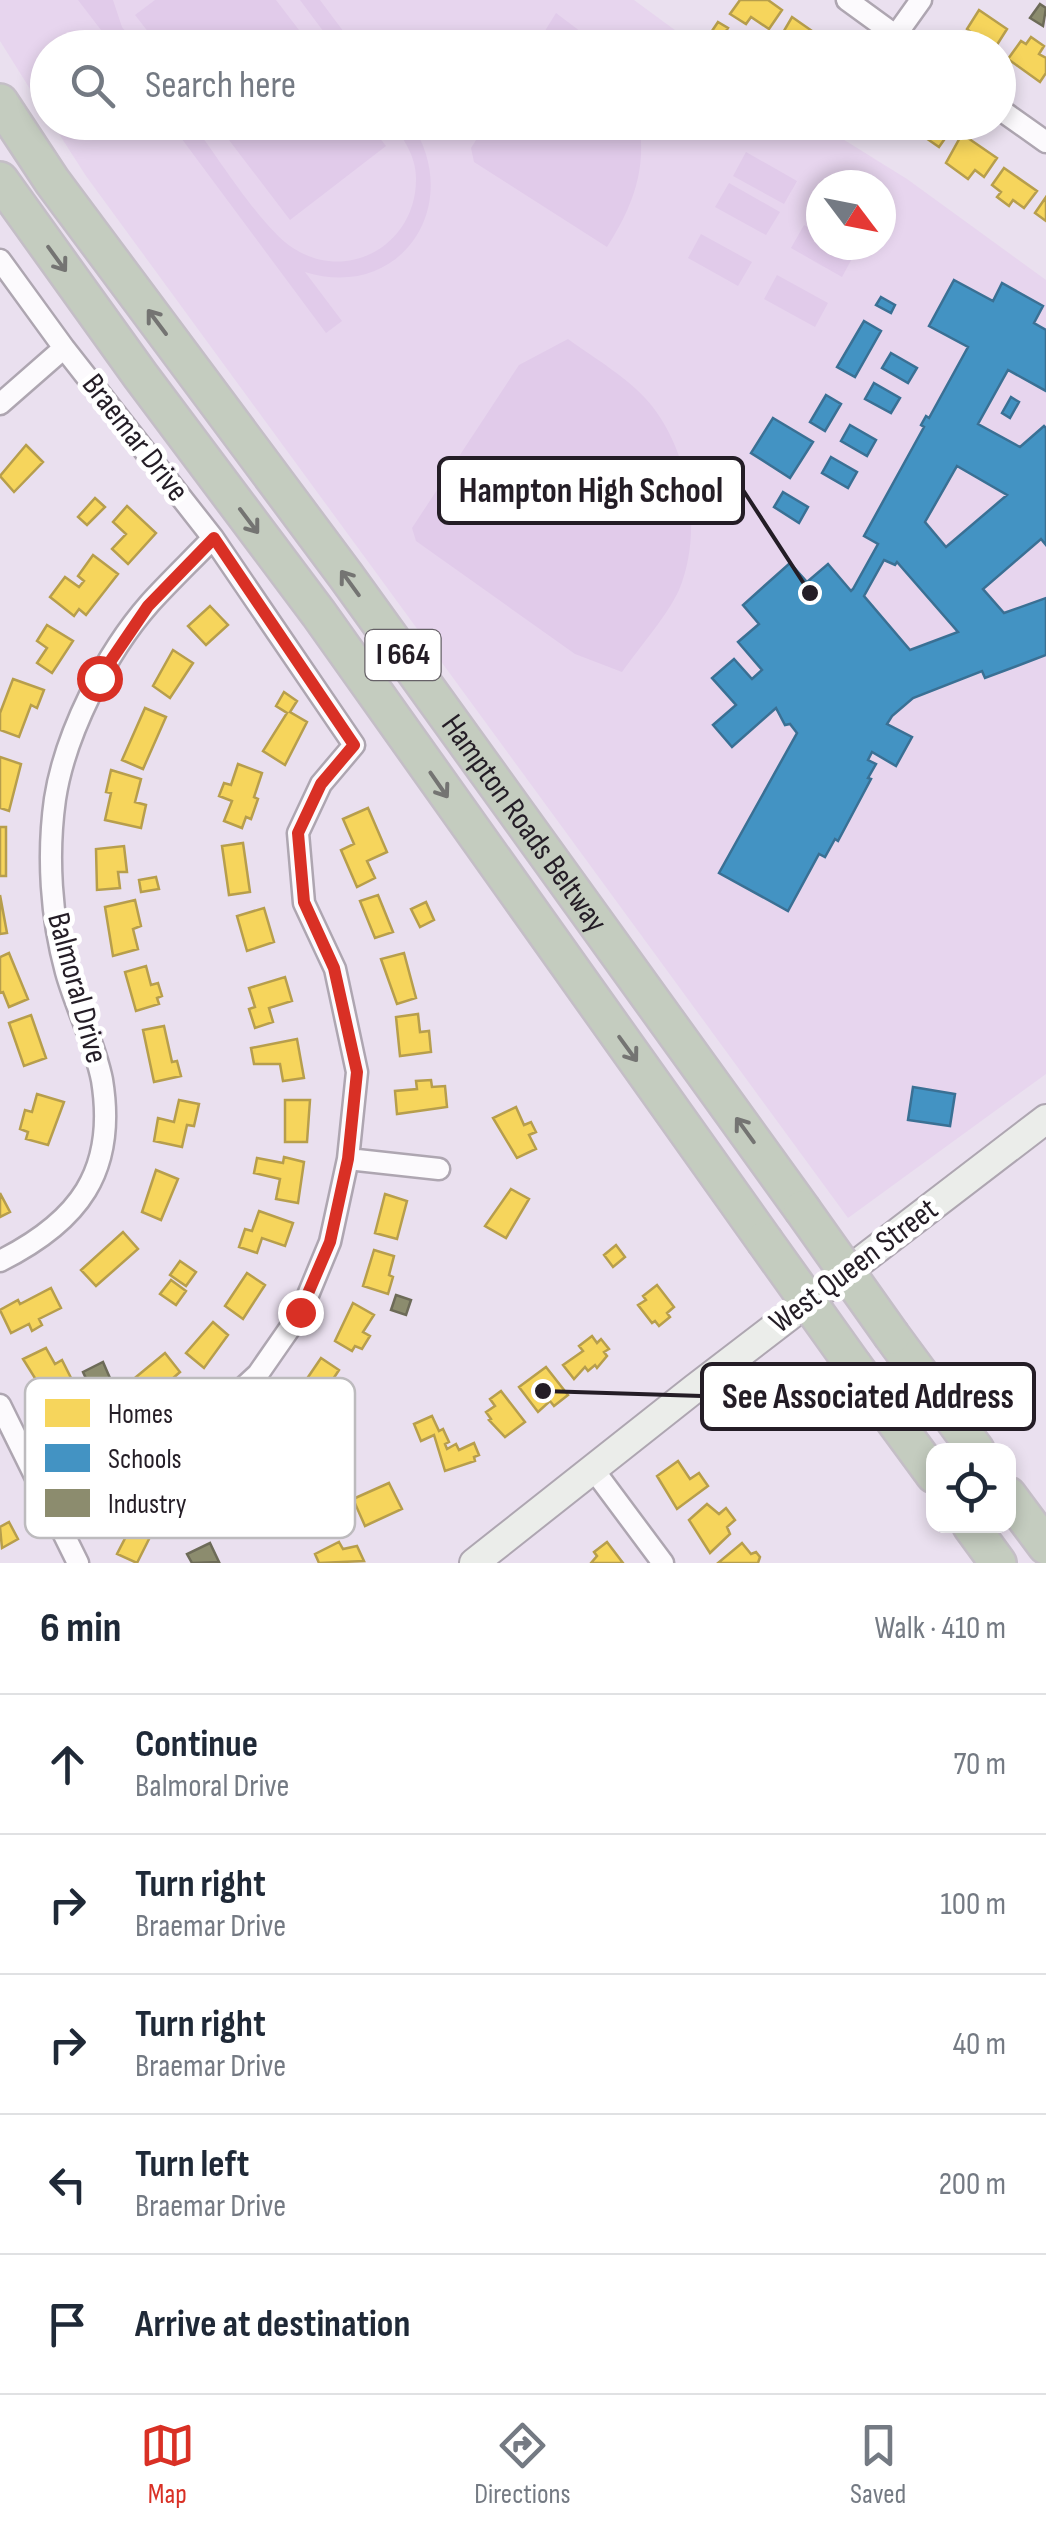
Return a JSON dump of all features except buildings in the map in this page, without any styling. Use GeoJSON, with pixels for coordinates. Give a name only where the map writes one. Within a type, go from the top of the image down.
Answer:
{"type":"FeatureCollection","features":[{"type":"Feature","properties":{"kind":"highway","name":"Hampton Roads Beltway"},"geometry":{"type":"LineString","coordinates":[[0,102],[52,181],[346,576],[971,1443]]}},
{"type":"Feature","properties":{"kind":"highway","name":"Hampton Roads Beltway"},"geometry":{"type":"LineString","coordinates":[[0,180],[319,614],[926,1464]]}},
{"type":"Feature","properties":{"kind":"highway"},"geometry":{"type":"LineString","coordinates":[[1016,1506],[1046,1546]]}},
{"type":"Feature","properties":{"kind":"highway"},"geometry":{"type":"LineString","coordinates":[[975,1533],[998,1563]]}},
{"type":"Feature","properties":{"kind":"main road","name":"West Queen Street"},"geometry":{"type":"LineString","coordinates":[[474,1563],[1046,1119]]}},
{"type":"Feature","properties":{"kind":"street"},"geometry":{"type":"LineString","coordinates":[[847,0],[889,30]]}},
{"type":"Feature","properties":{"kind":"street"},"geometry":{"type":"LineString","coordinates":[[909,30],[921,0]]}},
{"type":"Feature","properties":{"kind":"street"},"geometry":{"type":"LineString","coordinates":[[1016,121],[1046,142]]}},
{"type":"Feature","properties":{"kind":"street","name":"Braemar Drive"},"geometry":{"type":"LineString","coordinates":[[0,260],[214,538],[354,745],[321,784],[298,833],[304,902],[334,968],[357,1072],[348,1159],[330,1242],[300,1312],[254,1378]]}},
{"type":"Feature","properties":{"kind":"street"},"geometry":{"type":"LineString","coordinates":[[0,404],[64,348]]}},
{"type":"Feature","properties":{"kind":"street","name":"Balmoral Drive"},"geometry":{"type":"LineString","coordinates":[[0,1261],[56,1228],[82,1200],[102,1155],[102,1078],[66,971],[54,910],[50,841],[55,796],[68,745],[99,678],[148,606],[214,538]]}},
{"type":"Feature","properties":{"kind":"street"},"geometry":{"type":"LineString","coordinates":[[348,1159],[439,1169]]}},
{"type":"Feature","properties":{"kind":"street"},"geometry":{"type":"LineString","coordinates":[[0,1405],[25,1455]]}},
{"type":"Feature","properties":{"kind":"street"},"geometry":{"type":"LineString","coordinates":[[593,1469],[663,1563]]}},
{"type":"Feature","properties":{"kind":"street"},"geometry":{"type":"LineString","coordinates":[[66,1538],[78,1563]]}},
{"type":"Feature","properties":{"kind":"shaded area"},"geometry":{"type":"Polygon","coordinates":[[[0,0],[634,0],[675,30],[30,30],[30,89],[0,41],[0,0]]]}},
{"type":"Feature","properties":{"kind":"shaded area"},"geometry":{"type":"Polygon","coordinates":[[[78,0],[113,0],[124,30],[101,30],[78,0]]]}},
{"type":"Feature","properties":{"kind":"shaded area"},"geometry":{"type":"Polygon","coordinates":[[[155,0],[276,0],[299,30],[147,30],[135,15],[155,0]]]}},
{"type":"Feature","properties":{"kind":"shaded area"},"geometry":{"type":"Polygon","coordinates":[[[300,0],[320,0],[342,30],[322,30],[300,0]]]}},
{"type":"Feature","properties":{"kind":"shaded area"},"geometry":{"type":"Polygon","coordinates":[[[556,13],[578,30],[546,30],[556,13]]]}},
{"type":"Feature","properties":{"kind":"shaded area"},"geometry":{"type":"Polygon","coordinates":[[[63,140],[844,140],[893,170],[806,170],[806,260],[896,260],[896,172],[1046,280],[1046,1074],[848,1218],[63,140]]]}},
{"type":"Feature","properties":{"kind":"shaded area"},"geometry":{"type":"Polygon","coordinates":[[[183,140],[204,140],[254,208],[293,248],[314,258],[336,262],[376,251],[405,222],[416,178],[414,163],[402,140],[419,140],[426,154],[431,185],[427,214],[414,239],[395,259],[370,273],[339,278],[305,272],[342,321],[326,333],[183,140]]]}},
{"type":"Feature","properties":{"kind":"shaded area"},"geometry":{"type":"Polygon","coordinates":[[[229,140],[381,140],[386,146],[290,220],[229,140]]]}},
{"type":"Feature","properties":{"kind":"shaded area"},"geometry":{"type":"Polygon","coordinates":[[[476,140],[641,140],[641,157],[624,218],[607,247],[474,162],[471,148],[476,140]]]}},
{"type":"Feature","properties":{"kind":"shaded area"},"geometry":{"type":"Polygon","coordinates":[[[746,152],[797,181],[784,204],[733,176],[746,152]]]}},
{"type":"Feature","properties":{"kind":"shaded area"},"geometry":{"type":"Polygon","coordinates":[[[729,183],[780,212],[766,235],[715,207],[729,183]]]}},
{"type":"Feature","properties":{"kind":"shaded area"},"geometry":{"type":"Polygon","coordinates":[[[804,225],[806,226],[806,257],[791,248],[804,225]]]}},
{"type":"Feature","properties":{"kind":"shaded area"},"geometry":{"type":"Polygon","coordinates":[[[701,234],[752,262],[738,286],[688,258],[701,234]]]}},
{"type":"Feature","properties":{"kind":"shaded area"},"geometry":{"type":"Polygon","coordinates":[[[812,260],[851,260],[842,277],[812,260]]]}},
{"type":"Feature","properties":{"kind":"shaded area"},"geometry":{"type":"Polygon","coordinates":[[[777,275],[828,303],[815,327],[764,299],[777,275]]]}},
{"type":"Feature","properties":{"kind":"shaded area"},"geometry":{"type":"Polygon","coordinates":[[[568,339],[623,378],[652,406],[676,447],[689,495],[690,544],[679,590],[622,672],[575,654],[416,541],[412,528],[519,365],[568,339]]]}},
{"type":"Feature","properties":{"kind":"place","name":"Hampton High School"},"geometry":{"type":"Point","coordinates":[810,593]}},
{"type":"Feature","properties":{"kind":"place","name":"See Associated Address"},"geometry":{"type":"Point","coordinates":[543,1391]}},
{"type":"Feature","properties":{"kind":"route"},"geometry":{"type":"LineString","coordinates":[[99,678],[148,606],[214,538],[354,745],[321,784],[298,833],[304,902],[334,968],[357,1072],[348,1159],[330,1242],[300,1312]]}}]}
